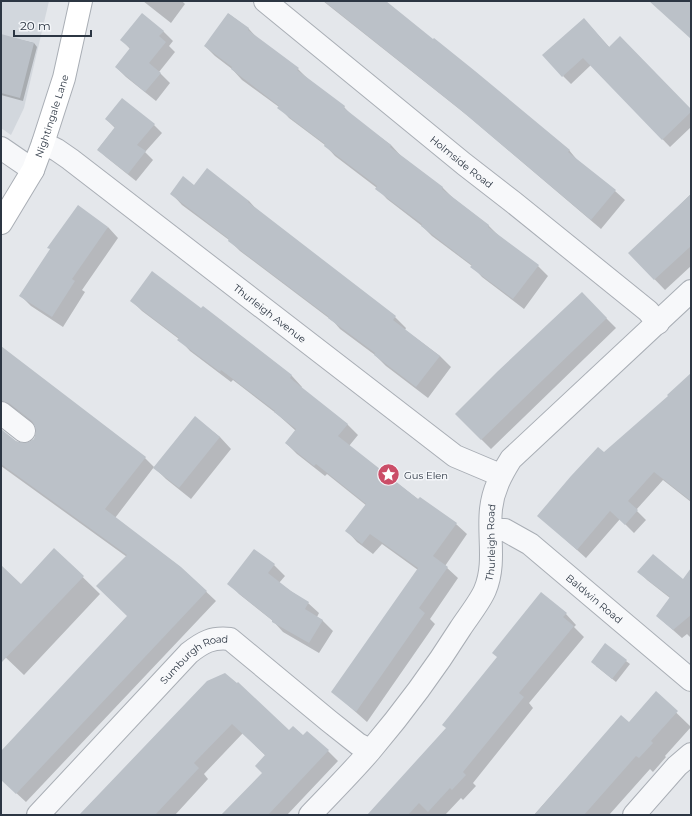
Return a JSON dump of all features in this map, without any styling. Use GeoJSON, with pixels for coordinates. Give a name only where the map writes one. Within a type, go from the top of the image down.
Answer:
{"type":"FeatureCollection","features":[{"type":"Feature","properties":{"kind":"main road","name":"Nightingale Lane"},"geometry":{"type":"LineString","coordinates":[[1,223],[33,170],[44,143],[64,78],[81,1]]}},
{"type":"Feature","properties":{"kind":"street","name":"Holmside Road"},"geometry":{"type":"LineString","coordinates":[[265,1],[458,159],[648,311],[658,322]]}},
{"type":"Feature","properties":{"kind":"street","name":"Thurleigh Avenue"},"geometry":{"type":"LineString","coordinates":[[44,143],[58,150],[70,159],[455,456],[500,475]]}},
{"type":"Feature","properties":{"kind":"street"},"geometry":{"type":"LineString","coordinates":[[1,148],[33,170]]}},
{"type":"Feature","properties":{"kind":"street","name":"Thurleigh Road"},"geometry":{"type":"LineString","coordinates":[[310,815],[370,750],[406,707],[441,660],[485,590],[491,557],[491,510],[495,489],[500,475],[511,460],[691,291]]}},
{"type":"Feature","properties":{"kind":"street"},"geometry":{"type":"LineString","coordinates":[[1,413],[24,430]]}},
{"type":"Feature","properties":{"kind":"street","name":"Baldwin Road"},"geometry":{"type":"LineString","coordinates":[[491,530],[505,530],[530,544],[691,680]]}},
{"type":"Feature","properties":{"kind":"street","name":"Sumburgh Road"},"geometry":{"type":"LineString","coordinates":[[38,815],[189,653],[202,643],[218,638],[230,640],[358,744],[370,750]]}},
{"type":"Feature","properties":{"kind":"street"},"geometry":{"type":"LineString","coordinates":[[634,815],[677,766],[691,754]]}},
{"type":"Feature","properties":{"kind":"shaded area"},"geometry":{"type":"Polygon","coordinates":[[[1,1],[49,1],[24,108],[11,135],[1,128],[1,1]]]}},
{"type":"Feature","properties":{"kind":"building"},"geometry":{"type":"Polygon","coordinates":[[[324,1],[386,1],[475,71],[570,150],[568,152],[616,190],[591,220],[457,107],[324,1]]]}},
{"type":"Feature","properties":{"kind":"building"},"geometry":{"type":"Polygon","coordinates":[[[649,1],[691,1],[691,39],[649,1]]]}},
{"type":"Feature","properties":{"kind":"building"},"geometry":{"type":"Polygon","coordinates":[[[142,13],[164,31],[159,36],[166,42],[149,63],[161,73],[145,92],[115,67],[130,48],[120,40],[142,13]]]}},
{"type":"Feature","properties":{"kind":"building"},"geometry":{"type":"Polygon","coordinates":[[[228,13],[299,68],[297,70],[345,106],[344,108],[391,145],[390,147],[443,187],[442,189],[489,225],[488,227],[539,265],[513,299],[470,267],[472,265],[421,226],[422,224],[375,189],[377,186],[277,108],[279,106],[204,46],[228,13]]]}},
{"type":"Feature","properties":{"kind":"building"},"geometry":{"type":"Polygon","coordinates":[[[584,18],[609,47],[620,36],[691,109],[691,112],[662,140],[583,58],[562,77],[542,55],[584,18]]]}},
{"type":"Feature","properties":{"kind":"building"},"geometry":{"type":"Polygon","coordinates":[[[1,34],[34,43],[20,98],[1,93],[1,34]]]}},
{"type":"Feature","properties":{"kind":"building"},"geometry":{"type":"Polygon","coordinates":[[[122,98],[155,124],[137,145],[146,151],[128,174],[97,150],[115,127],[105,119],[122,98]]]}},
{"type":"Feature","properties":{"kind":"building"},"geometry":{"type":"Polygon","coordinates":[[[207,168],[249,201],[248,202],[396,316],[393,320],[440,356],[416,387],[374,355],[375,353],[228,241],[229,239],[170,194],[183,176],[194,185],[207,168]]]}},
{"type":"Feature","properties":{"kind":"building"},"geometry":{"type":"Polygon","coordinates":[[[691,194],[691,246],[654,280],[628,253],[691,194]]]}},
{"type":"Feature","properties":{"kind":"building"},"geometry":{"type":"Polygon","coordinates":[[[78,205],[108,227],[72,279],[75,281],[52,317],[19,296],[50,249],[47,248],[78,205]]]}},
{"type":"Feature","properties":{"kind":"building"},"geometry":{"type":"Polygon","coordinates":[[[152,271],[201,308],[203,306],[292,375],[290,378],[348,424],[338,436],[418,499],[420,497],[457,523],[433,556],[448,567],[419,608],[425,613],[356,712],[331,692],[418,568],[370,534],[362,544],[345,531],[366,504],[316,464],[314,466],[285,443],[296,429],[221,370],[220,372],[177,340],[179,338],[130,301],[152,271]]]}},
{"type":"Feature","properties":{"kind":"building"},"geometry":{"type":"Polygon","coordinates":[[[582,292],[607,318],[481,440],[455,414],[498,371],[582,292]]]}},
{"type":"Feature","properties":{"kind":"building"},"geometry":{"type":"Polygon","coordinates":[[[1,346],[146,457],[105,509],[181,567],[207,591],[16,794],[1,780],[1,751],[127,616],[96,586],[127,555],[1,464],[1,429],[16,441],[23,443],[34,439],[36,432],[32,421],[9,403],[1,401],[1,346]]]}},
{"type":"Feature","properties":{"kind":"building"},"geometry":{"type":"Polygon","coordinates":[[[691,373],[691,501],[654,472],[628,501],[638,510],[625,525],[610,511],[577,550],[537,516],[598,447],[604,452],[668,396],[667,395],[691,373]]]}},
{"type":"Feature","properties":{"kind":"building"},"geometry":{"type":"Polygon","coordinates":[[[195,416],[220,437],[179,488],[153,468],[195,416]]]}},
{"type":"Feature","properties":{"kind":"building"},"geometry":{"type":"Polygon","coordinates":[[[54,548],[84,576],[1,663],[1,565],[21,584],[54,548]]]}},
{"type":"Feature","properties":{"kind":"building"},"geometry":{"type":"Polygon","coordinates":[[[254,549],[275,564],[268,573],[291,591],[309,602],[305,609],[323,620],[309,643],[272,622],[272,620],[227,584],[254,549]]]}},
{"type":"Feature","properties":{"kind":"building"},"geometry":{"type":"Polygon","coordinates":[[[653,554],[683,579],[691,568],[691,615],[673,630],[656,616],[670,597],[637,572],[653,554]]]}},
{"type":"Feature","properties":{"kind":"building"},"geometry":{"type":"Polygon","coordinates":[[[541,592],[567,613],[563,617],[574,626],[519,693],[524,697],[463,772],[466,775],[452,790],[450,788],[428,812],[419,803],[408,815],[367,815],[446,728],[442,725],[497,657],[492,653],[541,592]]]}},
{"type":"Feature","properties":{"kind":"building"},"geometry":{"type":"Polygon","coordinates":[[[605,643],[627,660],[612,679],[591,662],[605,643]]]}},
{"type":"Feature","properties":{"kind":"building"},"geometry":{"type":"Polygon","coordinates":[[[225,673],[237,683],[238,682],[289,730],[293,726],[303,735],[307,731],[329,750],[268,815],[221,815],[262,773],[255,766],[265,755],[232,724],[194,763],[199,768],[155,815],[79,815],[207,681],[225,673]]]}},
{"type":"Feature","properties":{"kind":"building"},"geometry":{"type":"Polygon","coordinates":[[[656,691],[678,711],[651,741],[653,743],[639,758],[636,756],[584,815],[534,815],[621,715],[629,722],[656,691]]]}},
{"type":"Feature","properties":{"kind":"place","name":"Gus Elen"},"geometry":{"type":"Point","coordinates":[389,475]}}]}
